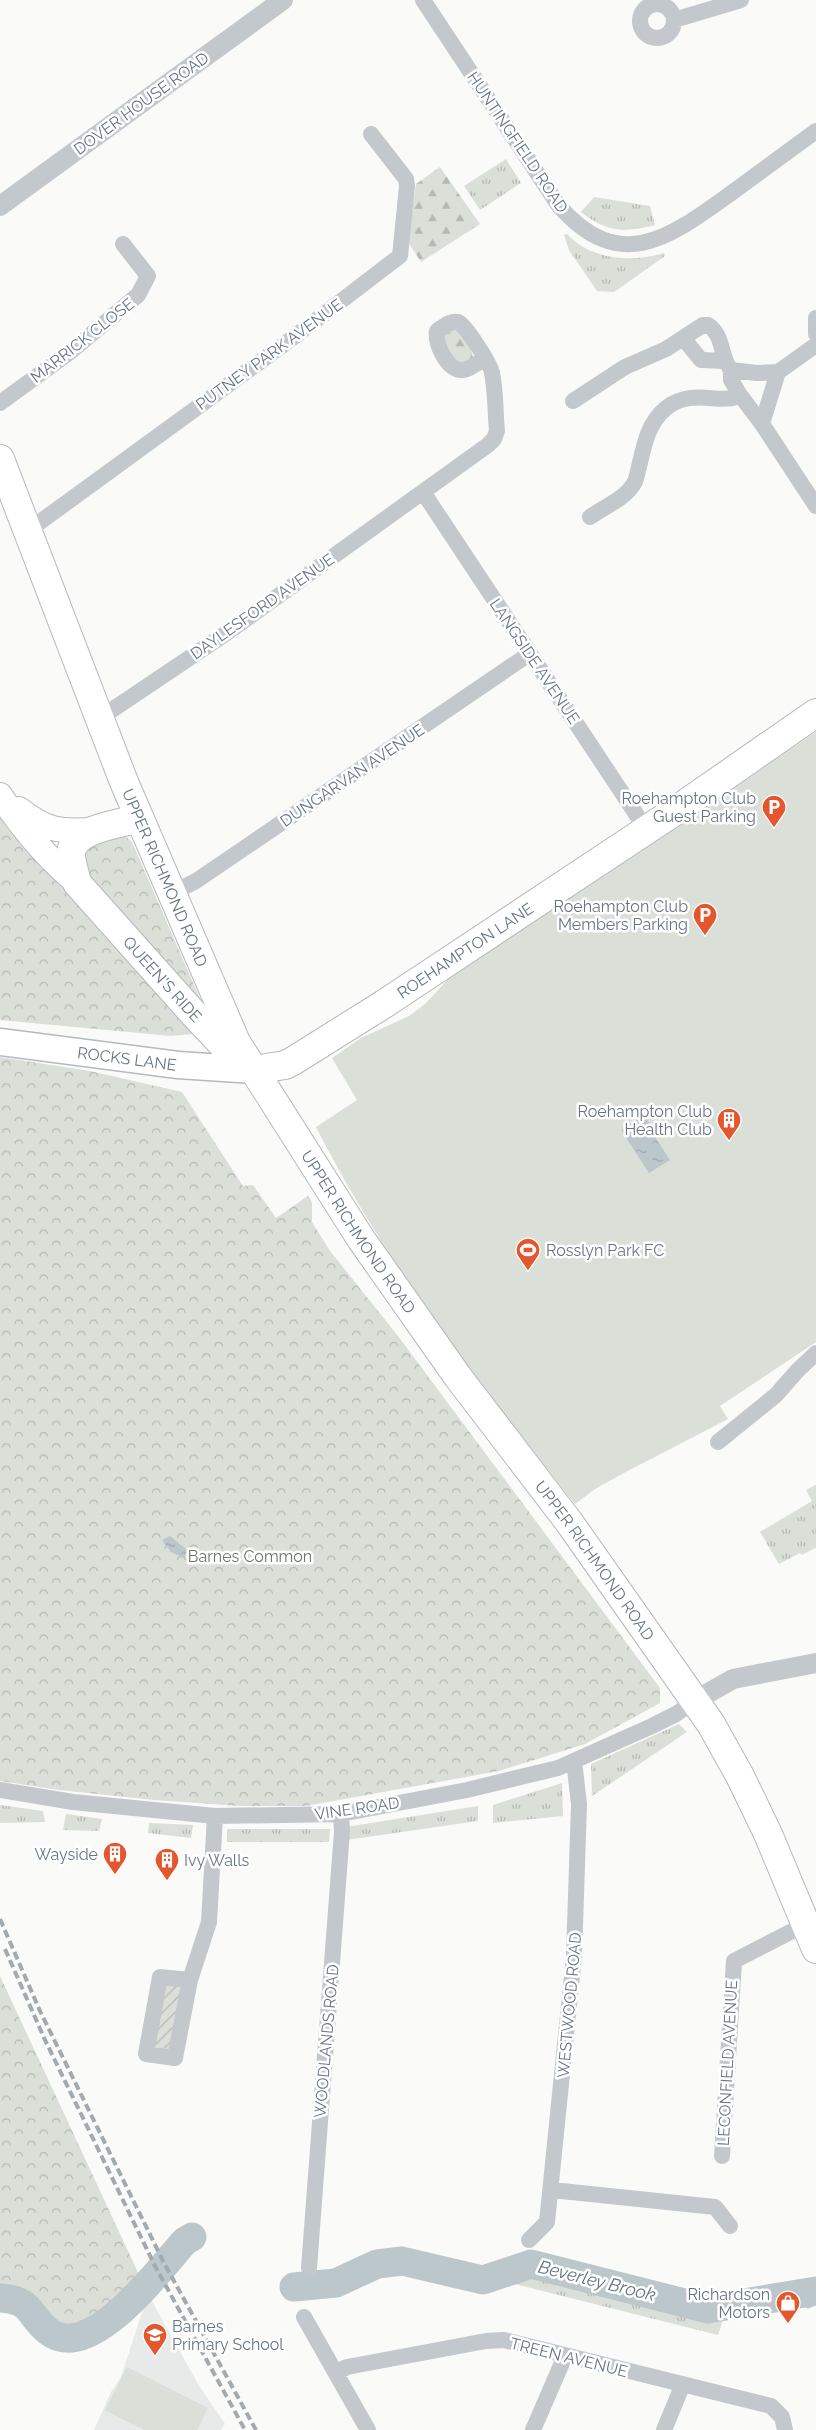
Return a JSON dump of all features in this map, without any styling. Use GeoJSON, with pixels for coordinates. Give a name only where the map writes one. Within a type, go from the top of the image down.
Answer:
{"type":"FeatureCollection","features":[{"type":"Feature","properties":{"kind":"highway","name":"UPPER RICHMOND ROAD"},"geometry":{"type":"LineString","coordinates":[[0,459],[139,818],[236,1042],[324,1183],[367,1247],[458,1377],[569,1522],[696,1700],[740,1776],[768,1834],[816,1949]]}},
{"type":"Feature","properties":{"kind":"highway","name":"ROEHAMPTON LANE"},"geometry":{"type":"LineString","coordinates":[[254,1070],[285,1065],[392,999],[646,830],[816,712]]}},
{"type":"Feature","properties":{"kind":"highway","name":"QUEEN'S RIDE"},"geometry":{"type":"LineString","coordinates":[[91,830],[110,827],[139,818]]}},
{"type":"Feature","properties":{"kind":"highway"},"geometry":{"type":"LineString","coordinates":[[77,883],[72,849],[79,837],[91,830]]}},
{"type":"Feature","properties":{"kind":"highway","name":"QUEEN'S RIDE"},"geometry":{"type":"LineString","coordinates":[[77,883],[210,1032],[254,1070]]}},
{"type":"Feature","properties":{"kind":"main road","name":"QUEEN'S RIDE"},"geometry":{"type":"LineString","coordinates":[[0,794],[43,826],[60,832],[91,830]]}},
{"type":"Feature","properties":{"kind":"main road","name":"QUEEN'S RIDE"},"geometry":{"type":"LineString","coordinates":[[0,794],[14,817],[61,870],[77,883]]}},
{"type":"Feature","properties":{"kind":"main road","name":"ROCKS LANE"},"geometry":{"type":"LineString","coordinates":[[0,1042],[160,1063],[254,1070]]}},
{"type":"Feature","properties":{"kind":"street","name":"DOVER HOUSE ROAD"},"geometry":{"type":"LineString","coordinates":[[0,206],[283,0]]}},
{"type":"Feature","properties":{"kind":"street","name":"HUNTINGFIELD ROAD"},"geometry":{"type":"LineString","coordinates":[[423,0],[558,206],[571,220],[593,237],[619,244],[645,244],[668,236],[691,222],[816,131]]}},
{"type":"Feature","properties":{"kind":"street"},"geometry":{"type":"LineString","coordinates":[[674,20],[741,0]]}},
{"type":"Feature","properties":{"kind":"street"},"geometry":{"type":"LineString","coordinates":[[661,4],[670,10],[674,26],[667,35],[650,37],[642,29],[640,24],[641,5],[661,4]]}},
{"type":"Feature","properties":{"kind":"street","name":"PUTNEY PARK AVENUE"},"geometry":{"type":"LineString","coordinates":[[29,530],[298,334],[400,256],[407,186],[406,179],[371,134]]}},
{"type":"Feature","properties":{"kind":"street","name":"MARRICK CLOSE"},"geometry":{"type":"LineString","coordinates":[[0,403],[70,352],[138,295],[148,276],[123,244]]}},
{"type":"Feature","properties":{"kind":"street"},"geometry":{"type":"LineString","coordinates":[[816,318],[816,334]]}},
{"type":"Feature","properties":{"kind":"street"},"geometry":{"type":"LineString","coordinates":[[573,401],[625,367],[666,349],[703,325],[708,324],[716,333],[723,347],[731,380],[816,506]]}},
{"type":"Feature","properties":{"kind":"street"},"geometry":{"type":"LineString","coordinates":[[684,338],[701,360],[757,373],[778,372],[816,345]]}},
{"type":"Feature","properties":{"kind":"street","name":"DAYLESFORD AVENUE"},"geometry":{"type":"LineString","coordinates":[[100,718],[220,637],[494,439],[497,431],[492,371],[485,358]]}},
{"type":"Feature","properties":{"kind":"street"},"geometry":{"type":"LineString","coordinates":[[762,424],[778,372]]}},
{"type":"Feature","properties":{"kind":"street"},"geometry":{"type":"LineString","coordinates":[[590,516],[626,494],[635,483],[650,428],[667,407],[682,399],[708,396],[730,398],[740,395]]}},
{"type":"Feature","properties":{"kind":"street","name":"LANGSIDE AVENUE"},"geometry":{"type":"LineString","coordinates":[[423,492],[646,830]]}},
{"type":"Feature","properties":{"kind":"street","name":"DUNGARVAN AVENUE"},"geometry":{"type":"LineString","coordinates":[[172,893],[196,881],[529,654]]}},
{"type":"Feature","properties":{"kind":"street"},"geometry":{"type":"LineString","coordinates":[[718,1442],[776,1395],[816,1353]]}},
{"type":"Feature","properties":{"kind":"street"},"geometry":{"type":"LineString","coordinates":[[696,1700],[733,1679],[816,1663]]}},
{"type":"Feature","properties":{"kind":"street","name":"VINE ROAD"},"geometry":{"type":"LineString","coordinates":[[0,1790],[73,1802],[215,1816],[341,1814],[467,1790],[558,1768],[652,1726],[676,1714],[696,1700]]}},
{"type":"Feature","properties":{"kind":"street","name":"WESTWOOD ROAD"},"geometry":{"type":"LineString","coordinates":[[529,2240],[547,2222],[552,2190],[574,1956],[580,1804],[574,1761]]}},
{"type":"Feature","properties":{"kind":"street","name":"WOODLANDS ROAD"},"geometry":{"type":"LineString","coordinates":[[308,2268],[333,1966],[342,1831],[341,1814]]}},
{"type":"Feature","properties":{"kind":"street"},"geometry":{"type":"LineString","coordinates":[[190,1980],[160,1977],[146,2054],[175,2058],[190,1980],[209,1922],[215,1816]]}},
{"type":"Feature","properties":{"kind":"street","name":"LECONFIELD AVENUE"},"geometry":{"type":"LineString","coordinates":[[722,2156],[734,1961],[806,1924]]}},
{"type":"Feature","properties":{"kind":"street"},"geometry":{"type":"LineString","coordinates":[[552,2190],[715,2207],[730,2226]]}},
{"type":"Feature","properties":{"kind":"street"},"geometry":{"type":"LineString","coordinates":[[304,2317],[337,2372],[368,2430]]}},
{"type":"Feature","properties":{"kind":"street","name":"TREEN AVENUE"},"geometry":{"type":"LineString","coordinates":[[337,2372],[347,2367],[486,2341],[504,2340],[520,2342],[564,2356],[771,2406],[782,2417],[785,2430]]}},
{"type":"Feature","properties":{"kind":"street"},"geometry":{"type":"LineString","coordinates":[[533,2430],[564,2356]]}},
{"type":"Feature","properties":{"kind":"street"},"geometry":{"type":"LineString","coordinates":[[664,2430],[683,2384]]}},
{"type":"Feature","properties":{"kind":"shaded area","name":"Barnes Primary School"},"geometry":{"type":"Polygon","coordinates":[[[148,2294],[198,2384],[225,2424],[221,2430],[94,2430],[111,2392],[121,2377],[148,2294]]]}},
{"type":"Feature","properties":{"kind":"green space"},"geometry":{"type":"Polygon","coordinates":[[[506,159],[521,183],[480,210],[464,186],[506,159]]]}},
{"type":"Feature","properties":{"kind":"green space"},"geometry":{"type":"Polygon","coordinates":[[[440,167],[480,224],[421,262],[408,242],[416,184],[440,167]]]}},
{"type":"Feature","properties":{"kind":"green space"},"geometry":{"type":"Polygon","coordinates":[[[594,197],[650,206],[655,225],[625,230],[599,224],[581,212],[594,197]]]}},
{"type":"Feature","properties":{"kind":"green space"},"geometry":{"type":"Polygon","coordinates":[[[567,234],[577,243],[588,249],[612,257],[639,258],[664,253],[665,256],[614,292],[597,291],[569,250],[564,235],[567,234]]]}},
{"type":"Feature","properties":{"kind":"green space"},"geometry":{"type":"Polygon","coordinates":[[[454,329],[465,338],[471,350],[473,359],[464,365],[452,357],[445,345],[444,335],[454,329]]]}},
{"type":"Feature","properties":{"kind":"green space"},"geometry":{"type":"Polygon","coordinates":[[[816,732],[816,1342],[720,1406],[728,1419],[595,1489],[575,1504],[504,1415],[436,1322],[372,1226],[343,1177],[316,1127],[357,1100],[332,1058],[361,1038],[409,1016],[425,1004],[449,978],[816,732]]]}},
{"type":"Feature","properties":{"kind":"green space"},"geometry":{"type":"Polygon","coordinates":[[[0,816],[191,1029],[192,1034],[171,1036],[0,1020],[0,816]]]}},
{"type":"Feature","properties":{"kind":"green space"},"geometry":{"type":"Polygon","coordinates":[[[124,835],[132,842],[201,1001],[200,1004],[80,870],[87,846],[124,835]]]}},
{"type":"Feature","properties":{"kind":"green space","name":"Barnes Common"},"geometry":{"type":"Polygon","coordinates":[[[0,1057],[90,1071],[182,1092],[243,1186],[253,1185],[276,1218],[308,1196],[312,1203],[312,1222],[330,1251],[398,1336],[660,1688],[660,1703],[585,1744],[499,1771],[306,1806],[240,1806],[154,1800],[59,1790],[0,1781],[0,1057]]]}},
{"type":"Feature","properties":{"kind":"green space"},"geometry":{"type":"Polygon","coordinates":[[[816,1485],[816,1549],[802,1555],[800,1553],[779,1564],[760,1532],[812,1501],[806,1490],[816,1485]]]}},
{"type":"Feature","properties":{"kind":"green space"},"geometry":{"type":"Polygon","coordinates":[[[679,1724],[687,1732],[592,1796],[591,1764],[679,1724]]]}},
{"type":"Feature","properties":{"kind":"green space"},"geometry":{"type":"Polygon","coordinates":[[[562,1783],[563,1816],[493,1823],[493,1805],[562,1783]]]}},
{"type":"Feature","properties":{"kind":"green space"},"geometry":{"type":"Polygon","coordinates":[[[0,1805],[43,1811],[45,1822],[0,1823],[0,1805]]]}},
{"type":"Feature","properties":{"kind":"green space"},"geometry":{"type":"Polygon","coordinates":[[[478,1806],[478,1821],[346,1840],[346,1827],[478,1806]]]}},
{"type":"Feature","properties":{"kind":"green space"},"geometry":{"type":"Polygon","coordinates":[[[66,1814],[102,1819],[99,1831],[63,1830],[66,1814]]]}},
{"type":"Feature","properties":{"kind":"green space"},"geometry":{"type":"Polygon","coordinates":[[[149,1823],[193,1825],[191,1838],[148,1833],[149,1823]]]}},
{"type":"Feature","properties":{"kind":"green space"},"geometry":{"type":"Polygon","coordinates":[[[227,1829],[330,1829],[329,1842],[227,1842],[227,1829]]]}},
{"type":"Feature","properties":{"kind":"green space"},"geometry":{"type":"Polygon","coordinates":[[[0,1976],[142,2281],[125,2299],[103,2317],[78,2329],[66,2329],[55,2325],[32,2298],[0,2289],[0,1976]]]}},
{"type":"Feature","properties":{"kind":"green space"},"geometry":{"type":"Polygon","coordinates":[[[164,1984],[182,1987],[170,2049],[155,2048],[164,1984]]]}},
{"type":"Feature","properties":{"kind":"green space"},"geometry":{"type":"Polygon","coordinates":[[[532,2268],[724,2317],[718,2335],[503,2281],[532,2268]]]}},
{"type":"Feature","properties":{"kind":"green space"},"geometry":{"type":"Polygon","coordinates":[[[127,2367],[208,2408],[197,2430],[144,2430],[105,2410],[127,2367]]]}},
{"type":"Feature","properties":{"kind":"water"},"geometry":{"type":"Polygon","coordinates":[[[644,1115],[651,1126],[649,1128],[670,1160],[649,1173],[621,1130],[644,1115]]]}},
{"type":"Feature","properties":{"kind":"water"},"geometry":{"type":"Polygon","coordinates":[[[170,1536],[187,1550],[184,1558],[171,1552],[162,1540],[170,1536]]]}},
{"type":"Feature","properties":{"kind":"waterway","name":"Beverley Brook"},"geometry":{"type":"LineString","coordinates":[[0,2298],[11,2299],[24,2305],[48,2331],[65,2338],[84,2335],[103,2324],[123,2308],[142,2290],[185,2241],[192,2237]]}},
{"type":"Feature","properties":{"kind":"waterway","name":"Beverley Brook"},"geometry":{"type":"LineString","coordinates":[[294,2287],[336,2283],[377,2264],[402,2261],[483,2280],[531,2264],[708,2309],[816,2291]]}},
{"type":"Feature","properties":{"kind":"waterway"},"geometry":{"type":"LineString","coordinates":[[808,2306],[816,2302]]}},
{"type":"Feature","properties":{"kind":"waterway"},"geometry":{"type":"LineString","coordinates":[[62,2346],[71,2338]]}},
{"type":"Feature","properties":{"kind":"railway"},"geometry":{"type":"LineString","coordinates":[[0,1919],[40,2011],[163,2261],[256,2430]]}},
{"type":"Feature","properties":{"kind":"railway"},"geometry":{"type":"LineString","coordinates":[[5,1949],[45,2040],[155,2266],[245,2430]]}},
{"type":"Feature","properties":{"kind":"place","name":"Roehampton Club Guest Parking"},"geometry":{"type":"Point","coordinates":[774,828]}},
{"type":"Feature","properties":{"kind":"place","name":"Roehampton Club Members Parking"},"geometry":{"type":"Point","coordinates":[705,936]}},
{"type":"Feature","properties":{"kind":"place","name":"Roehampton Club Health Club"},"geometry":{"type":"Point","coordinates":[729,1141]}},
{"type":"Feature","properties":{"kind":"place","name":"Rosslyn Park FC"},"geometry":{"type":"Point","coordinates":[528,1271]}},
{"type":"Feature","properties":{"kind":"place","name":"Wayside"},"geometry":{"type":"Point","coordinates":[115,1875]}},
{"type":"Feature","properties":{"kind":"place","name":"Ivy Walls"},"geometry":{"type":"Point","coordinates":[167,1881]}},
{"type":"Feature","properties":{"kind":"place","name":"Richardson Motors"},"geometry":{"type":"Point","coordinates":[788,2324]}},
{"type":"Feature","properties":{"kind":"place","name":"Barnes Primary School"},"geometry":{"type":"Point","coordinates":[155,2356]}}]}
